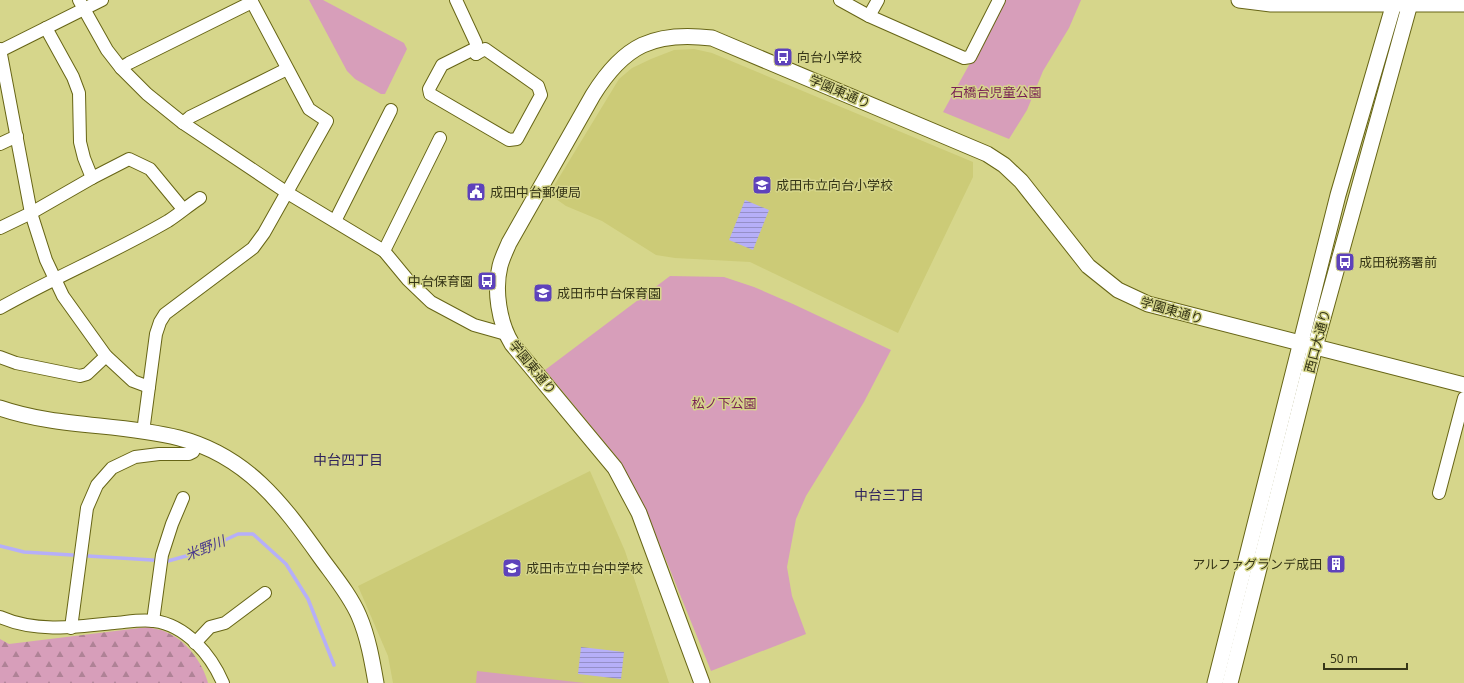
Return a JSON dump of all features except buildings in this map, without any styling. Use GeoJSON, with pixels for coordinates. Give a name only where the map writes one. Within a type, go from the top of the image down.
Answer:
{"type":"FeatureCollection","features":[{"type":"Feature","properties":{"kind":"street"},"geometry":{"type":"LineString","coordinates":[[102,0],[81,5],[46,28],[0,50],[31,213],[46,260],[54,279],[78,318],[106,356],[133,382],[149,387]]}},
{"type":"Feature","properties":{"kind":"street"},"geometry":{"type":"LineString","coordinates":[[456,0],[476,43],[476,54]]}},
{"type":"Feature","properties":{"kind":"street"},"geometry":{"type":"LineString","coordinates":[[840,0],[868,16],[964,58],[970,56],[999,0]]}},
{"type":"Feature","properties":{"kind":"street"},"geometry":{"type":"LineString","coordinates":[[868,16],[878,0]]}},
{"type":"Feature","properties":{"kind":"street"},"geometry":{"type":"LineString","coordinates":[[1239,0],[1270,4],[1402,2],[1464,4]]}},
{"type":"Feature","properties":{"kind":"street"},"geometry":{"type":"LineString","coordinates":[[122,68],[129,63],[251,1],[309,108],[327,121],[264,232],[253,248],[174,307],[160,322],[156,334],[143,432]]}},
{"type":"Feature","properties":{"kind":"street","name":"西口大通り"},"geometry":{"type":"LineString","coordinates":[[1216,683],[1299,344],[1338,195],[1402,2]]}},
{"type":"Feature","properties":{"kind":"street","name":"西口大通り"},"geometry":{"type":"LineString","coordinates":[[1230,683],[1402,2]]}},
{"type":"Feature","properties":{"kind":"street"},"geometry":{"type":"LineString","coordinates":[[81,5],[107,50],[122,68],[147,94],[183,123],[286,192],[384,251],[408,280],[431,302],[474,325],[506,334]]}},
{"type":"Feature","properties":{"kind":"street"},"geometry":{"type":"LineString","coordinates":[[46,28],[73,77],[79,93],[80,142],[84,158],[92,178]]}},
{"type":"Feature","properties":{"kind":"street","name":"学園東通り"},"geometry":{"type":"LineString","coordinates":[[702,683],[640,513],[615,468],[512,344],[506,334],[499,306],[498,283],[500,266],[509,243],[593,95],[606,74],[622,58],[638,47],[655,39],[694,36],[712,38],[987,154],[1004,165],[1021,181],[1088,266],[1118,290],[1133,298],[1180,314],[1464,385]]}},
{"type":"Feature","properties":{"kind":"street"},"geometry":{"type":"LineString","coordinates":[[476,48],[476,54],[485,49],[538,86],[541,95],[517,139],[509,140],[430,94],[429,89],[442,65],[476,48]]}},
{"type":"Feature","properties":{"kind":"street"},"geometry":{"type":"LineString","coordinates":[[183,123],[190,117],[287,69]]}},
{"type":"Feature","properties":{"kind":"street"},"geometry":{"type":"LineString","coordinates":[[335,221],[391,110]]}},
{"type":"Feature","properties":{"kind":"street"},"geometry":{"type":"LineString","coordinates":[[0,144],[17,136]]}},
{"type":"Feature","properties":{"kind":"street"},"geometry":{"type":"LineString","coordinates":[[384,251],[440,138]]}},
{"type":"Feature","properties":{"kind":"street"},"geometry":{"type":"LineString","coordinates":[[0,228],[31,213],[92,178],[129,159],[150,169],[183,209]]}},
{"type":"Feature","properties":{"kind":"street"},"geometry":{"type":"LineString","coordinates":[[0,308],[54,279],[109,253],[170,220],[200,198]]}},
{"type":"Feature","properties":{"kind":"street"},"geometry":{"type":"LineString","coordinates":[[0,357],[16,364],[80,376],[87,374],[106,356]]}},
{"type":"Feature","properties":{"kind":"street"},"geometry":{"type":"LineString","coordinates":[[1439,493],[1464,398]]}},
{"type":"Feature","properties":{"kind":"street"},"geometry":{"type":"LineString","coordinates":[[0,408],[40,420],[143,432],[197,444],[224,456],[248,472],[272,493],[290,515],[341,585],[358,615],[370,650],[376,683]]}},
{"type":"Feature","properties":{"kind":"street"},"geometry":{"type":"LineString","coordinates":[[71,628],[87,508],[97,485],[109,471],[126,460],[144,455],[189,454],[193,452],[197,444]]}},
{"type":"Feature","properties":{"kind":"street"},"geometry":{"type":"LineString","coordinates":[[152,621],[162,555],[172,524],[183,498]]}},
{"type":"Feature","properties":{"kind":"street"},"geometry":{"type":"LineString","coordinates":[[195,643],[210,627],[225,623],[266,593]]}},
{"type":"Feature","properties":{"kind":"street"},"geometry":{"type":"LineString","coordinates":[[0,617],[18,623],[36,626],[71,628],[152,621],[179,630],[195,643],[212,662],[223,683]]}},
{"type":"Feature","properties":{"kind":"shaded area","name":"成田市立向台小学校"},"geometry":{"type":"Polygon","coordinates":[[[694,49],[712,53],[973,162],[973,177],[898,333],[750,262],[675,258],[656,255],[602,221],[566,206],[549,194],[619,79],[632,68],[651,59],[674,50],[694,49]]]}},
{"type":"Feature","properties":{"kind":"shaded area"},"geometry":{"type":"Polygon","coordinates":[[[745,200],[769,210],[753,250],[729,240],[745,200]]]}},
{"type":"Feature","properties":{"kind":"shaded area","name":"成田市立中台中学校"},"geometry":{"type":"Polygon","coordinates":[[[590,471],[625,551],[669,683],[393,683],[388,656],[358,586],[590,471]]]}},
{"type":"Feature","properties":{"kind":"shaded area"},"geometry":{"type":"Polygon","coordinates":[[[581,647],[624,652],[621,679],[578,674],[581,647]]]}},
{"type":"Feature","properties":{"kind":"green space"},"geometry":{"type":"Polygon","coordinates":[[[309,0],[323,0],[404,43],[407,49],[385,94],[381,94],[355,79],[347,71],[309,0]]]}},
{"type":"Feature","properties":{"kind":"green space","name":"石橋台児童公園"},"geometry":{"type":"Polygon","coordinates":[[[1005,0],[1081,0],[1069,28],[1043,71],[1027,110],[1009,139],[943,112],[1005,0]]]}},
{"type":"Feature","properties":{"kind":"green space","name":"松ノ下公園"},"geometry":{"type":"Polygon","coordinates":[[[670,276],[724,277],[754,287],[891,350],[864,402],[806,496],[796,519],[787,567],[792,596],[806,634],[711,671],[651,523],[620,461],[545,370],[670,276]]]}},
{"type":"Feature","properties":{"kind":"green space"},"geometry":{"type":"Polygon","coordinates":[[[148,627],[164,631],[187,646],[198,660],[206,675],[208,683],[0,683],[0,639],[9,644],[148,627]]]}},
{"type":"Feature","properties":{"kind":"green space"},"geometry":{"type":"Polygon","coordinates":[[[477,671],[585,683],[476,683],[477,671]]]}},
{"type":"Feature","properties":{"kind":"waterway","name":"米野川"},"geometry":{"type":"LineString","coordinates":[[0,546],[24,552],[168,561],[197,553],[238,534],[253,534],[286,564],[308,599],[334,665]]}},
{"type":"Feature","properties":{"kind":"place","name":"向台小学校"},"geometry":{"type":"Point","coordinates":[783,57]}},
{"type":"Feature","properties":{"kind":"place","name":"成田市立向台小学校"},"geometry":{"type":"Point","coordinates":[762,185]}},
{"type":"Feature","properties":{"kind":"place","name":"成田中台郵便局"},"geometry":{"type":"Point","coordinates":[476,192]}},
{"type":"Feature","properties":{"kind":"place","name":"成田税務署前"},"geometry":{"type":"Point","coordinates":[1345,262]}},
{"type":"Feature","properties":{"kind":"place","name":"中台保育園"},"geometry":{"type":"Point","coordinates":[487,281]}},
{"type":"Feature","properties":{"kind":"place","name":"成田市中台保育園"},"geometry":{"type":"Point","coordinates":[543,293]}},
{"type":"Feature","properties":{"kind":"place","name":"アルファグランデ成田"},"geometry":{"type":"Point","coordinates":[1336,564]}},
{"type":"Feature","properties":{"kind":"place","name":"成田市立中台中学校"},"geometry":{"type":"Point","coordinates":[512,568]}},
{"type":"Feature","properties":{"kind":"district","name":"中台四丁目"},"geometry":{"type":"Point","coordinates":[348,460]}},
{"type":"Feature","properties":{"kind":"district","name":"中台三丁目"},"geometry":{"type":"Point","coordinates":[889,495]}}]}
